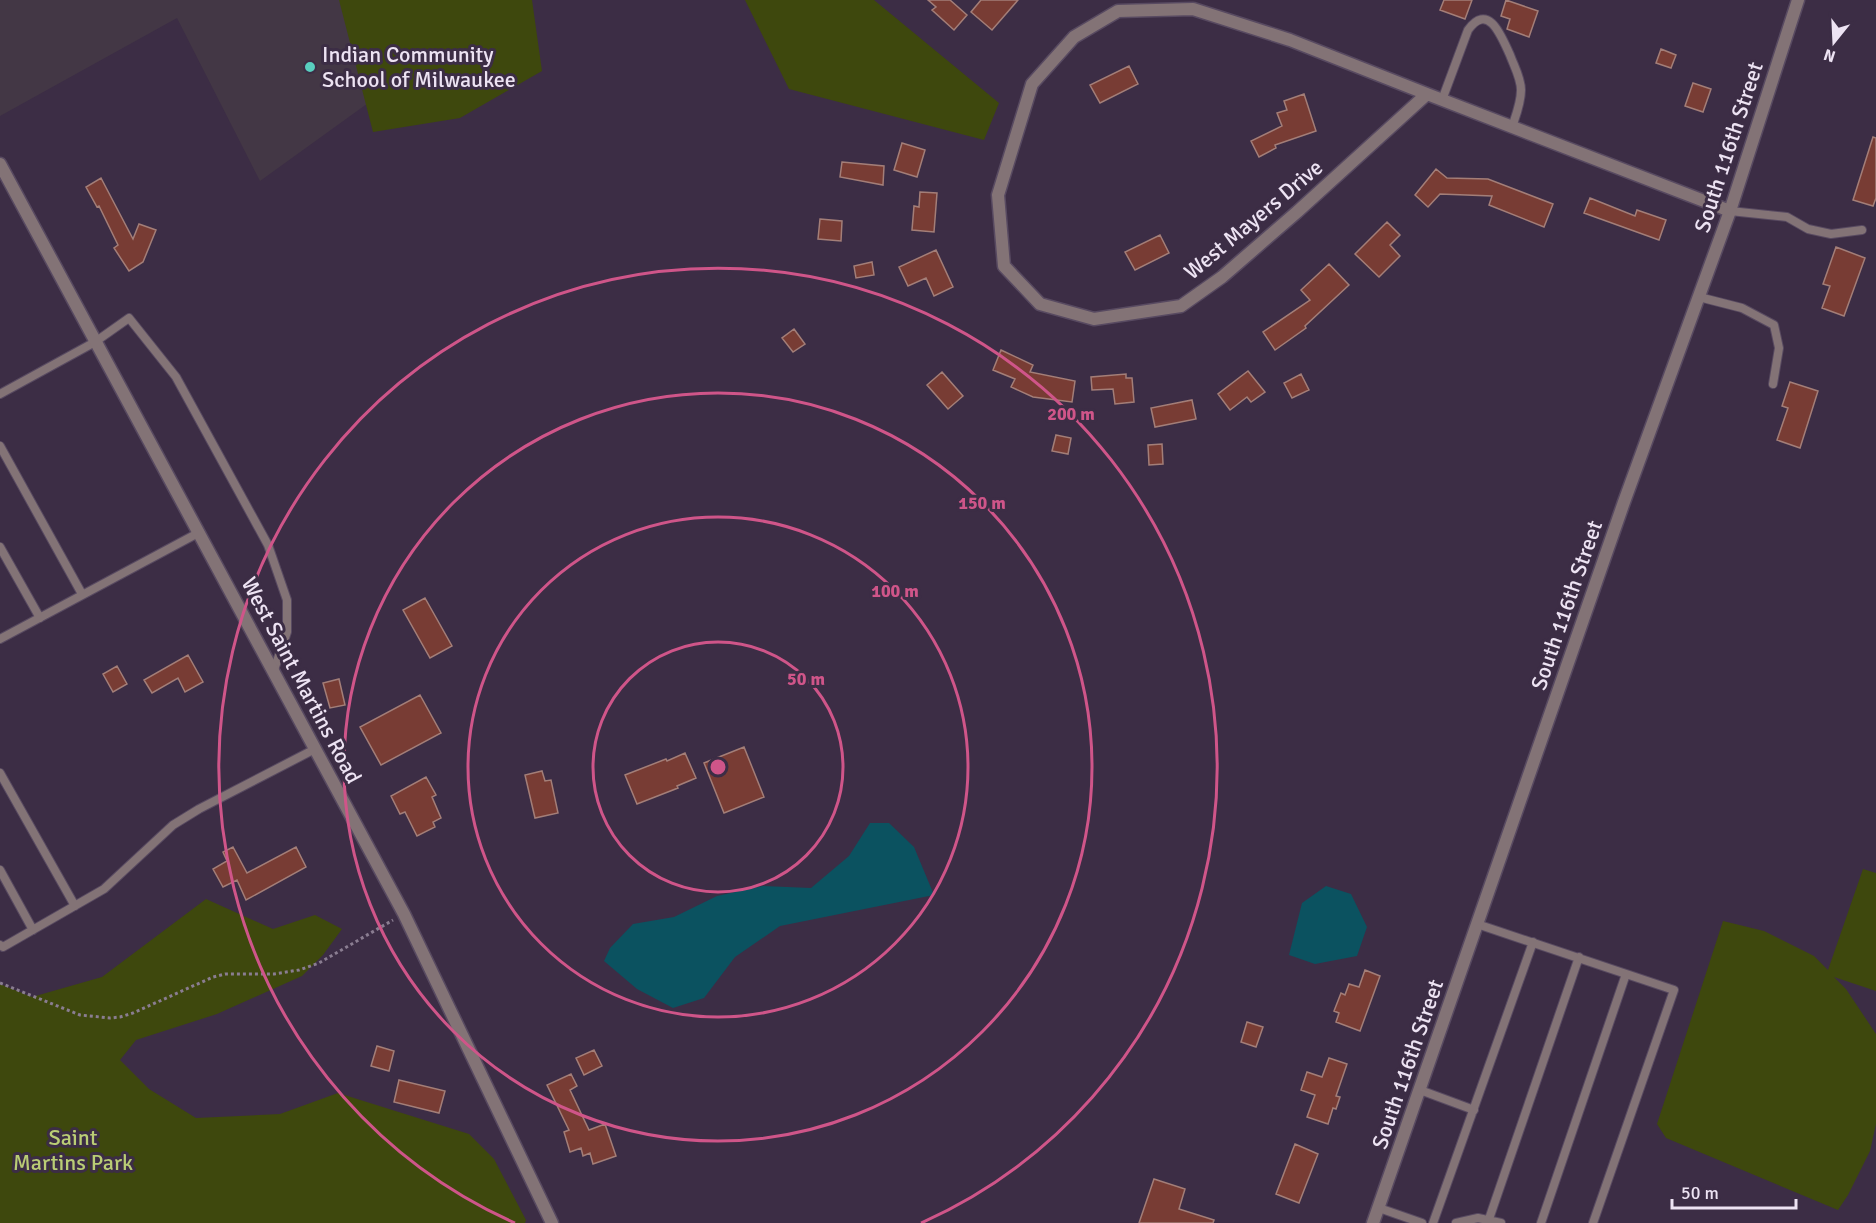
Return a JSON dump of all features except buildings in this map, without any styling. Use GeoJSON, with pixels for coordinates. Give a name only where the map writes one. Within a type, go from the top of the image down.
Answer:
{"type":"FeatureCollection","features":[{"type":"Feature","properties":{"kind":"street","name":"South 116th Street"},"geometry":{"type":"LineString","coordinates":[[1373,1223],[1624,502],[1730,211],[1798,0]]}},
{"type":"Feature","properties":{"kind":"street","name":"West Mayers Drive"},"geometry":{"type":"LineString","coordinates":[[1427,94],[1297,213],[1222,277],[1181,306],[1094,319],[1040,304],[1004,266],[998,195],[1032,84],[1074,36],[1118,11],[1193,9],[1290,40],[1730,211]]}},
{"type":"Feature","properties":{"kind":"street","name":"West Saint Martins Road"},"geometry":{"type":"LineString","coordinates":[[0,164],[404,914],[552,1223]]}},
{"type":"Feature","properties":{"kind":"lane"},"geometry":{"type":"LineString","coordinates":[[1442,100],[1468,30],[1473,24],[1487,20],[1493,23],[1500,33],[1520,79],[1521,100],[1512,127]]}},
{"type":"Feature","properties":{"kind":"lane"},"geometry":{"type":"LineString","coordinates":[[1730,211],[1787,216],[1808,229],[1831,234],[1862,230]]}},
{"type":"Feature","properties":{"kind":"lane"},"geometry":{"type":"LineString","coordinates":[[1699,297],[1742,308],[1774,325],[1779,348],[1773,384]]}},
{"type":"Feature","properties":{"kind":"lane"},"geometry":{"type":"LineString","coordinates":[[0,394],[95,342],[129,318],[176,377],[268,545],[287,600],[287,632],[273,673]]}},
{"type":"Feature","properties":{"kind":"lane"},"geometry":{"type":"LineString","coordinates":[[0,446],[82,594]]}},
{"type":"Feature","properties":{"kind":"lane"},"geometry":{"type":"LineString","coordinates":[[0,639],[200,532]]}},
{"type":"Feature","properties":{"kind":"lane"},"geometry":{"type":"LineString","coordinates":[[0,547],[40,618]]}},
{"type":"Feature","properties":{"kind":"lane"},"geometry":{"type":"LineString","coordinates":[[0,945],[3,947],[104,890],[174,825],[199,809],[315,749]]}},
{"type":"Feature","properties":{"kind":"lane"},"geometry":{"type":"LineString","coordinates":[[0,773],[75,906]]}},
{"type":"Feature","properties":{"kind":"lane"},"geometry":{"type":"LineString","coordinates":[[0,870],[33,930]]}},
{"type":"Feature","properties":{"kind":"lane"},"geometry":{"type":"LineString","coordinates":[[1477,924],[1674,990],[1593,1223]]}},
{"type":"Feature","properties":{"kind":"lane"},"geometry":{"type":"LineString","coordinates":[[1432,1223],[1533,942]]}},
{"type":"Feature","properties":{"kind":"lane"},"geometry":{"type":"LineString","coordinates":[[1489,1219],[1579,957]]}},
{"type":"Feature","properties":{"kind":"lane"},"geometry":{"type":"LineString","coordinates":[[1541,1223],[1626,974]]}},
{"type":"Feature","properties":{"kind":"lane"},"geometry":{"type":"LineString","coordinates":[[1420,1090],[1474,1110]]}},
{"type":"Feature","properties":{"kind":"lane"},"geometry":{"type":"LineString","coordinates":[[1378,1208],[1422,1223]]}},
{"type":"Feature","properties":{"kind":"lane"},"geometry":{"type":"LineString","coordinates":[[1456,1223],[1478,1218],[1501,1223]]}},
{"type":"Feature","properties":{"kind":"path"},"geometry":{"type":"LineString","coordinates":[[0,983],[81,1015],[96,1018],[120,1017],[213,976],[274,974],[299,970],[319,963],[404,914]]}},
{"type":"Feature","properties":{"kind":"shaded area","name":"Indian Community School of Milwaukee"},"geometry":{"type":"Polygon","coordinates":[[[0,0],[511,0],[260,181],[177,18],[0,116],[0,0]]]}},
{"type":"Feature","properties":{"kind":"shaded area"},"geometry":{"type":"Polygon","coordinates":[[[870,823],[889,823],[914,847],[934,895],[780,926],[735,957],[704,998],[673,1008],[637,989],[604,961],[610,948],[633,924],[674,917],[717,896],[763,886],[811,888],[849,856],[870,823]]]}},
{"type":"Feature","properties":{"kind":"shaded area"},"geometry":{"type":"Polygon","coordinates":[[[1326,886],[1351,894],[1367,927],[1357,956],[1315,964],[1289,955],[1302,903],[1326,886]]]}},
{"type":"Feature","properties":{"kind":"green space"},"geometry":{"type":"Polygon","coordinates":[[[339,0],[532,0],[542,71],[460,118],[373,132],[339,0]]]}},
{"type":"Feature","properties":{"kind":"green space"},"geometry":{"type":"Polygon","coordinates":[[[745,0],[874,0],[999,103],[984,140],[789,89],[745,0]]]}},
{"type":"Feature","properties":{"kind":"green space"},"geometry":{"type":"Polygon","coordinates":[[[1863,869],[1876,873],[1876,991],[1834,977],[1846,989],[1876,1034],[1876,1124],[1870,1151],[1838,1210],[1666,1138],[1657,1124],[1723,921],[1764,931],[1814,956],[1828,970],[1863,869]]]}},
{"type":"Feature","properties":{"kind":"green space","name":"Saint Martins Park"},"geometry":{"type":"Polygon","coordinates":[[[206,899],[273,929],[315,915],[342,929],[323,955],[302,976],[217,1014],[136,1040],[120,1060],[149,1089],[196,1118],[280,1114],[338,1093],[469,1134],[494,1159],[526,1220],[525,1223],[0,1223],[0,984],[32,997],[102,977],[206,899]]]}},
{"type":"Feature","properties":{"kind":"place","name":"Indian Community School of Milwaukee"},"geometry":{"type":"Point","coordinates":[310,67]}}]}
